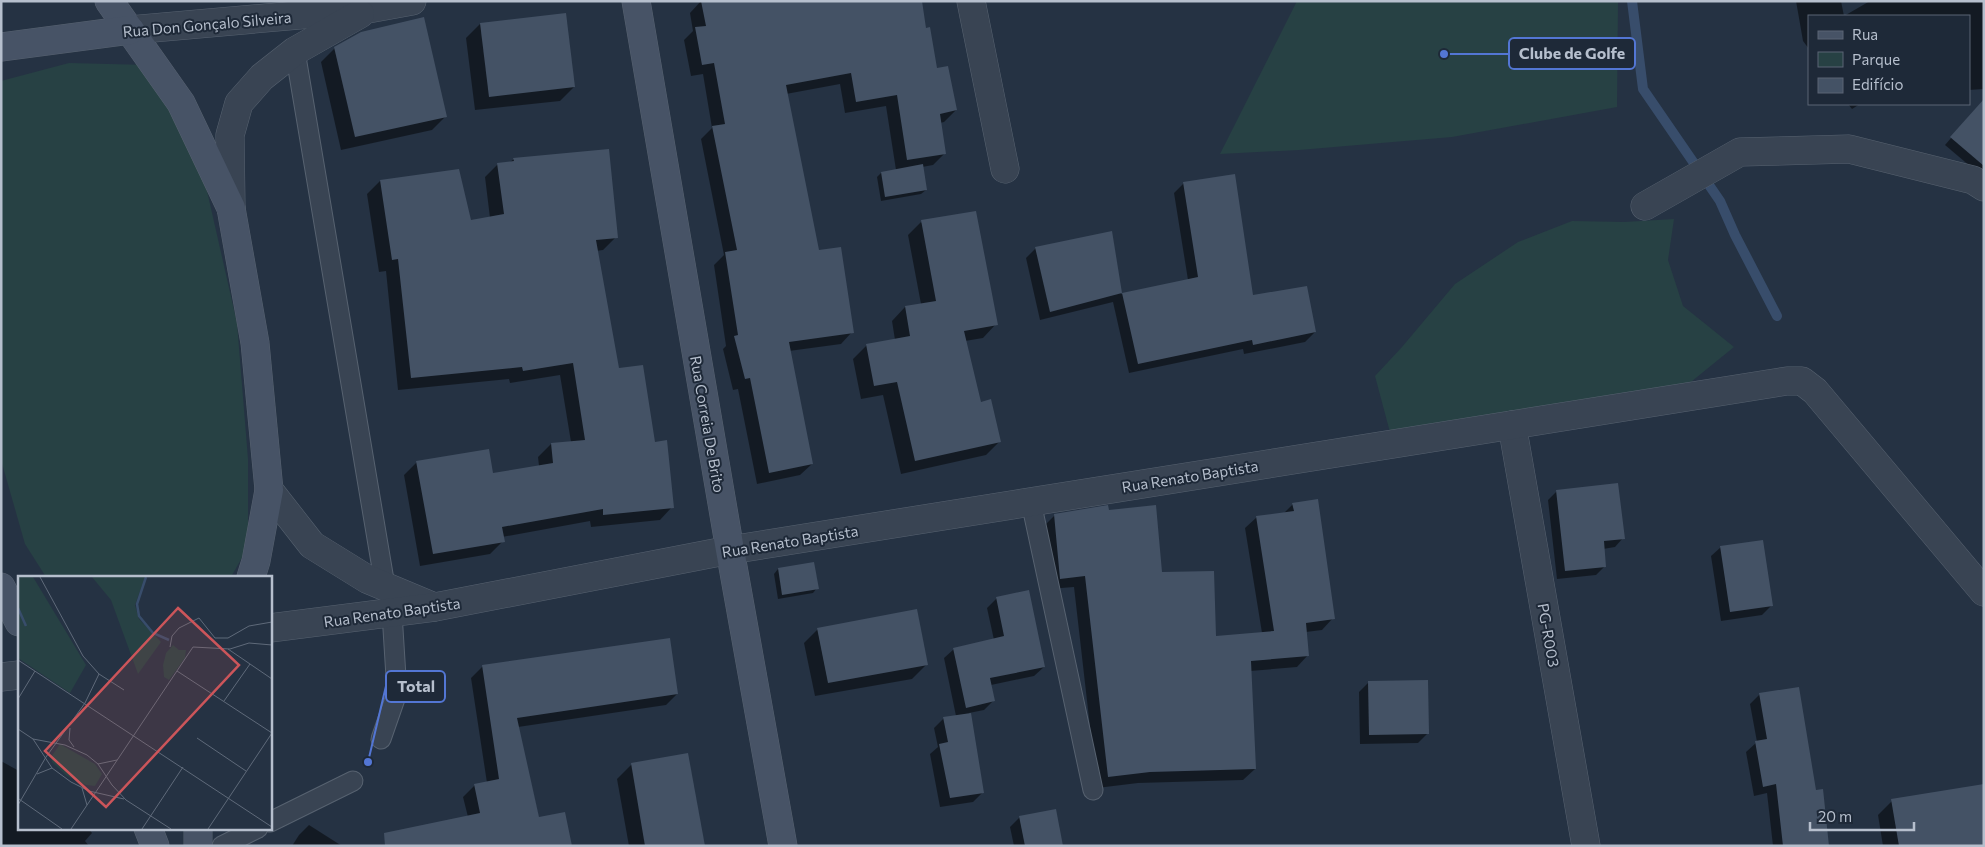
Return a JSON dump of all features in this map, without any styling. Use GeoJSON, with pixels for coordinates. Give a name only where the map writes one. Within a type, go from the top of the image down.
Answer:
{"type":"FeatureCollection","features":[{"type":"Feature","properties":{"kind":"street"},"geometry":{"type":"LineString","coordinates":[[109,1],[181,103],[231,208]]}},
{"type":"Feature","properties":{"kind":"street","name":"Rua Don Gonçalo Silveira"},"geometry":{"type":"LineString","coordinates":[[1,46],[130,30],[368,9],[412,1]]}},
{"type":"Feature","properties":{"kind":"street","name":"Rua Correia De Brito"},"geometry":{"type":"LineString","coordinates":[[636,1],[783,846]]}},
{"type":"Feature","properties":{"kind":"street"},"geometry":{"type":"LineString","coordinates":[[971,1],[1005,169]]}},
{"type":"Feature","properties":{"kind":"street"},"geometry":{"type":"LineString","coordinates":[[251,576],[256,561],[269,490],[255,343],[231,208],[230,135],[239,103],[262,77],[295,51],[368,9]]}},
{"type":"Feature","properties":{"kind":"street"},"geometry":{"type":"LineString","coordinates":[[1645,206],[1740,152],[1849,149],[1973,180],[1984,186]]}},
{"type":"Feature","properties":{"kind":"street","name":"Rua Renato Baptista"},"geometry":{"type":"LineString","coordinates":[[271,628],[435,607],[730,550],[1788,381],[1802,381],[1815,391],[1984,592]]}},
{"type":"Feature","properties":{"kind":"street","name":"PG-R003"},"geometry":{"type":"LineString","coordinates":[[1512,425],[1586,846]]}},
{"type":"Feature","properties":{"kind":"street"},"geometry":{"type":"LineString","coordinates":[[269,490],[312,545],[367,579],[435,607]]}},
{"type":"Feature","properties":{"kind":"street"},"geometry":{"type":"LineString","coordinates":[[1,588],[18,620]]}},
{"type":"Feature","properties":{"kind":"street"},"geometry":{"type":"LineString","coordinates":[[1,677],[18,675]]}},
{"type":"Feature","properties":{"kind":"street"},"geometry":{"type":"LineString","coordinates":[[149,830],[155,846]]}},
{"type":"Feature","properties":{"kind":"street"},"geometry":{"type":"LineString","coordinates":[[198,830],[198,846]]}},
{"type":"Feature","properties":{"kind":"lane"},"geometry":{"type":"LineString","coordinates":[[295,51],[385,586]]}},
{"type":"Feature","properties":{"kind":"lane"},"geometry":{"type":"LineString","coordinates":[[1031,502],[1093,790]]}},
{"type":"Feature","properties":{"kind":"lane"},"geometry":{"type":"LineString","coordinates":[[381,739],[397,693],[392,613]]}},
{"type":"Feature","properties":{"kind":"lane"},"geometry":{"type":"LineString","coordinates":[[271,822],[352,782]]}},
{"type":"Feature","properties":{"kind":"lane"},"geometry":{"type":"LineString","coordinates":[[222,846],[254,830]]}},
{"type":"Feature","properties":{"kind":"green space"},"geometry":{"type":"Polygon","coordinates":[[[1297,1],[1618,1],[1617,107],[1452,137],[1299,150],[1220,154],[1297,1]]]}},
{"type":"Feature","properties":{"kind":"green space"},"geometry":{"type":"Polygon","coordinates":[[[69,63],[149,65],[200,160],[237,323],[248,459],[248,547],[232,576],[45,576],[25,544],[1,460],[1,81],[69,63]]]}},
{"type":"Feature","properties":{"kind":"green space"},"geometry":{"type":"Polygon","coordinates":[[[1674,219],[1668,260],[1683,306],[1734,347],[1665,403],[1391,436],[1375,376],[1455,284],[1518,242],[1572,221],[1624,222],[1674,219]]]}},
{"type":"Feature","properties":{"kind":"building"},"geometry":{"type":"Polygon","coordinates":[[[701,1],[922,1],[926,28],[930,27],[937,68],[948,66],[957,110],[940,114],[946,154],[907,160],[897,95],[856,102],[851,73],[786,85],[819,250],[841,247],[854,333],[789,342],[813,464],[769,473],[750,378],[745,379],[734,336],[738,335],[725,252],[737,250],[712,126],[725,124],[714,63],[702,65],[695,27],[706,26],[701,1]]]}},
{"type":"Feature","properties":{"kind":"building"},"geometry":{"type":"Polygon","coordinates":[[[566,13],[575,87],[489,97],[480,23],[566,13]]]}},
{"type":"Feature","properties":{"kind":"building"},"geometry":{"type":"Polygon","coordinates":[[[424,17],[447,117],[355,137],[334,47],[361,32],[424,17]]]}},
{"type":"Feature","properties":{"kind":"building"},"geometry":{"type":"Polygon","coordinates":[[[1984,99],[1984,166],[1950,137],[1984,99]]]}},
{"type":"Feature","properties":{"kind":"building"},"geometry":{"type":"Polygon","coordinates":[[[609,149],[618,238],[596,240],[619,368],[643,365],[655,442],[667,440],[674,508],[603,515],[603,509],[502,527],[505,542],[433,554],[416,461],[489,449],[493,473],[553,463],[551,443],[585,440],[573,363],[523,371],[522,367],[411,378],[398,259],[392,260],[380,180],[459,169],[471,220],[504,214],[497,163],[514,161],[513,158],[609,149]]]}},
{"type":"Feature","properties":{"kind":"building"},"geometry":{"type":"Polygon","coordinates":[[[923,164],[927,190],[885,197],[881,172],[923,164]]]}},
{"type":"Feature","properties":{"kind":"building"},"geometry":{"type":"Polygon","coordinates":[[[1235,174],[1253,295],[1307,286],[1316,332],[1253,345],[1252,340],[1138,364],[1122,293],[1198,277],[1183,182],[1235,174]]]}},
{"type":"Feature","properties":{"kind":"building"},"geometry":{"type":"Polygon","coordinates":[[[976,211],[998,325],[964,331],[981,402],[991,399],[1001,442],[915,461],[897,382],[874,386],[866,344],[910,336],[905,306],[936,301],[921,220],[976,211]]]}},
{"type":"Feature","properties":{"kind":"building"},"geometry":{"type":"Polygon","coordinates":[[[1112,231],[1122,293],[1050,312],[1035,247],[1112,231]]]}},
{"type":"Feature","properties":{"kind":"building"},"geometry":{"type":"Polygon","coordinates":[[[1618,483],[1625,539],[1604,541],[1606,567],[1565,571],[1556,490],[1618,483]]]}},
{"type":"Feature","properties":{"kind":"building"},"geometry":{"type":"Polygon","coordinates":[[[1318,499],[1335,619],[1306,623],[1309,656],[1251,661],[1256,769],[1150,772],[1108,777],[1085,576],[1060,579],[1054,514],[1108,505],[1109,510],[1156,505],[1162,572],[1214,571],[1216,636],[1274,631],[1256,516],[1294,511],[1292,503],[1318,499]]]}},
{"type":"Feature","properties":{"kind":"building"},"geometry":{"type":"Polygon","coordinates":[[[1763,540],[1773,606],[1730,612],[1720,546],[1763,540]]]}},
{"type":"Feature","properties":{"kind":"building"},"geometry":{"type":"Polygon","coordinates":[[[814,562],[819,589],[782,595],[778,568],[814,562]]]}},
{"type":"Feature","properties":{"kind":"building"},"geometry":{"type":"Polygon","coordinates":[[[1029,590],[1045,667],[990,678],[995,701],[966,708],[953,648],[1004,636],[996,597],[1029,590]]]}},
{"type":"Feature","properties":{"kind":"building"},"geometry":{"type":"Polygon","coordinates":[[[917,609],[928,665],[828,683],[817,628],[917,609]]]}},
{"type":"Feature","properties":{"kind":"building"},"geometry":{"type":"Polygon","coordinates":[[[670,638],[678,694],[517,718],[539,817],[565,812],[572,846],[385,846],[384,833],[480,813],[474,784],[499,779],[482,665],[670,638]]]}},
{"type":"Feature","properties":{"kind":"building"},"geometry":{"type":"Polygon","coordinates":[[[1428,680],[1429,734],[1369,735],[1368,681],[1428,680]]]}},
{"type":"Feature","properties":{"kind":"building"},"geometry":{"type":"Polygon","coordinates":[[[1799,687],[1816,790],[1823,789],[1829,846],[1783,846],[1776,784],[1763,787],[1755,741],[1767,739],[1759,693],[1799,687]]]}},
{"type":"Feature","properties":{"kind":"building"},"geometry":{"type":"Polygon","coordinates":[[[971,713],[984,793],[950,798],[939,744],[948,742],[943,717],[971,713]]]}},
{"type":"Feature","properties":{"kind":"building"},"geometry":{"type":"Polygon","coordinates":[[[688,753],[705,846],[645,846],[631,763],[688,753]]]}},
{"type":"Feature","properties":{"kind":"building"},"geometry":{"type":"Polygon","coordinates":[[[1984,784],[1984,846],[1899,846],[1891,799],[1984,784]]]}},
{"type":"Feature","properties":{"kind":"building"},"geometry":{"type":"Polygon","coordinates":[[[1056,809],[1063,846],[1025,846],[1019,816],[1056,809]]]}},
{"type":"Feature","properties":{"kind":"waterway"},"geometry":{"type":"LineString","coordinates":[[1632,1],[1643,89],[1720,201],[1735,235],[1777,316]]}},
{"type":"Feature","properties":{"kind":"place","name":"Clube de Golfe"},"geometry":{"type":"Point","coordinates":[1444,54]}},
{"type":"Feature","properties":{"kind":"place","name":"Total"},"geometry":{"type":"Point","coordinates":[368,762]}}]}
